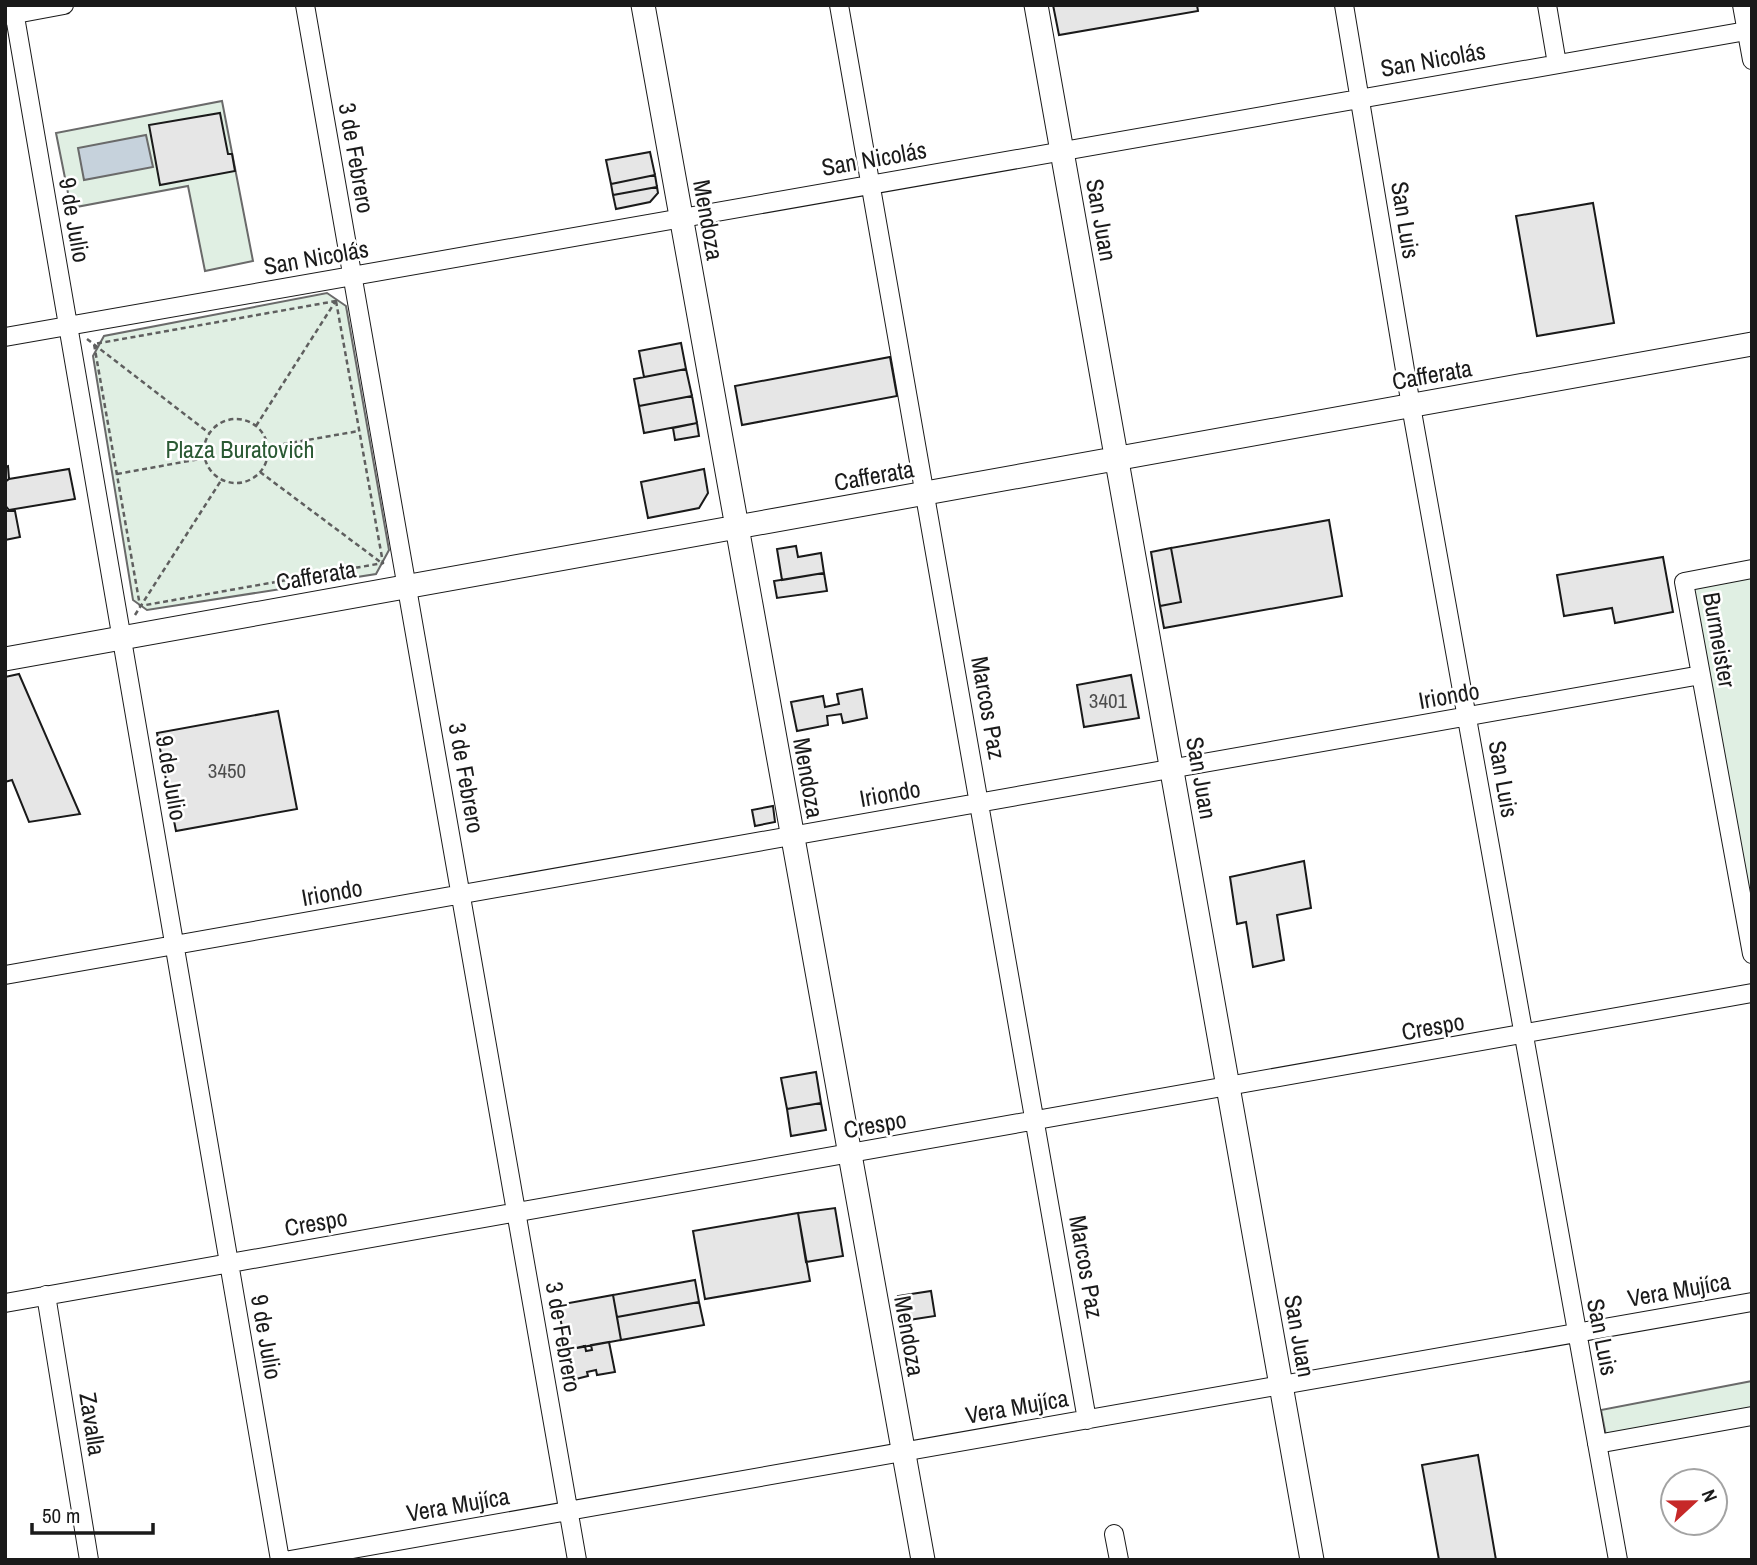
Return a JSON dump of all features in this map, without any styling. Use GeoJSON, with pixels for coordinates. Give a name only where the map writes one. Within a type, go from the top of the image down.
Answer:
{"type":"FeatureCollection","features":[{"type":"Feature","properties":{"kind":"main road","name":"Mendoza"},"geometry":{"type":"LineString","coordinates":[[643,5],[923,1560]]}},
{"type":"Feature","properties":{"kind":"main road","name":"San Juan"},"geometry":{"type":"LineString","coordinates":[[1036,5],[1312,1560]]}},
{"type":"Feature","properties":{"kind":"main road","name":"Cafferata"},"geometry":{"type":"LineString","coordinates":[[5,659],[1752,344]]}},
{"type":"Feature","properties":{"kind":"street"},"geometry":{"type":"LineString","coordinates":[[11,12],[64,5]]}},
{"type":"Feature","properties":{"kind":"street","name":"3 de Febrero"},"geometry":{"type":"LineString","coordinates":[[304,5],[408,587],[576,1560]]}},
{"type":"Feature","properties":{"kind":"street","name":"Marcos Paz"},"geometry":{"type":"LineString","coordinates":[[839,5],[1087,1419]]}},
{"type":"Feature","properties":{"kind":"street","name":"San Luis"},"geometry":{"type":"LineString","coordinates":[[1344,5],[1411,406],[1618,1560]]}},
{"type":"Feature","properties":{"kind":"street"},"geometry":{"type":"LineString","coordinates":[[1547,5],[1557,64]]}},
{"type":"Feature","properties":{"kind":"street"},"geometry":{"type":"LineString","coordinates":[[1742,5],[1749,30],[1752,60]]}},
{"type":"Feature","properties":{"kind":"street","name":"9 de Julio"},"geometry":{"type":"LineString","coordinates":[[11,12],[68,326],[280,1560]]}},
{"type":"Feature","properties":{"kind":"street","name":"San Nicolás"},"geometry":{"type":"LineString","coordinates":[[5,337],[1749,30]]}},
{"type":"Feature","properties":{"kind":"street","name":"Burmeister"},"geometry":{"type":"LineString","coordinates":[[1752,569],[1684,582],[1752,954]]}},
{"type":"Feature","properties":{"kind":"street","name":"Iriondo"},"geometry":{"type":"LineString","coordinates":[[5,975],[1701,675]]}},
{"type":"Feature","properties":{"kind":"street","name":"Crespo"},"geometry":{"type":"LineString","coordinates":[[5,1303],[1524,1036],[1752,993]]}},
{"type":"Feature","properties":{"kind":"street","name":"Zavalla"},"geometry":{"type":"LineString","coordinates":[[46,1295],[89,1560]]}},
{"type":"Feature","properties":{"kind":"street","name":"Vera Mujíca"},"geometry":{"type":"LineString","coordinates":[[290,1560],[1752,1302]]}},
{"type":"Feature","properties":{"kind":"street"},"geometry":{"type":"LineString","coordinates":[[1597,1444],[1752,1416]]}},
{"type":"Feature","properties":{"kind":"street"},"geometry":{"type":"LineString","coordinates":[[1114,1534],[1119,1560]]}},
{"type":"Feature","properties":{"kind":"path"},"geometry":{"type":"LineString","coordinates":[[256,426],[352,276]]}},
{"type":"Feature","properties":{"kind":"path"},"geometry":{"type":"LineString","coordinates":[[94,344],[336,301]]}},
{"type":"Feature","properties":{"kind":"path"},"geometry":{"type":"LineString","coordinates":[[336,301],[383,563]]}},
{"type":"Feature","properties":{"kind":"path"},"geometry":{"type":"LineString","coordinates":[[68,326],[209,433]]}},
{"type":"Feature","properties":{"kind":"path"},"geometry":{"type":"LineString","coordinates":[[94,344],[140,606]]}},
{"type":"Feature","properties":{"kind":"path"},"geometry":{"type":"LineString","coordinates":[[231,419],[240,419],[256,426],[267,447],[266,460],[260,472],[246,481],[222,479],[214,474],[205,458],[205,441],[209,433],[222,422],[231,419]]}},
{"type":"Feature","properties":{"kind":"path"},"geometry":{"type":"LineString","coordinates":[[267,447],[359,431]]}},
{"type":"Feature","properties":{"kind":"path"},"geometry":{"type":"LineString","coordinates":[[117,474],[205,458]]}},
{"type":"Feature","properties":{"kind":"path"},"geometry":{"type":"LineString","coordinates":[[260,472],[383,563],[408,587]]}},
{"type":"Feature","properties":{"kind":"path"},"geometry":{"type":"LineString","coordinates":[[122,638],[222,479]]}},
{"type":"Feature","properties":{"kind":"path"},"geometry":{"type":"LineString","coordinates":[[140,606],[383,563]]}},
{"type":"Feature","properties":{"kind":"green space"},"geometry":{"type":"Polygon","coordinates":[[[222,101],[253,261],[205,271],[188,186],[71,208],[56,133],[222,101]]]}},
{"type":"Feature","properties":{"kind":"green space","name":"Plaza Buratovich"},"geometry":{"type":"Polygon","coordinates":[[[327,293],[346,306],[389,550],[376,574],[147,610],[133,600],[93,356],[104,336],[327,293]]]}},
{"type":"Feature","properties":{"kind":"green space"},"geometry":{"type":"Polygon","coordinates":[[[1752,569],[1752,954],[1684,582],[1752,569]]]}},
{"type":"Feature","properties":{"kind":"green space"},"geometry":{"type":"Polygon","coordinates":[[[1752,1381],[1752,1408],[1606,1436],[1601,1410],[1752,1381]]]}},
{"type":"Feature","properties":{"kind":"shaded area"},"geometry":{"type":"Polygon","coordinates":[[[146,135],[153,167],[84,180],[78,148],[146,135]]]}},
{"type":"Feature","properties":{"kind":"building"},"geometry":{"type":"Polygon","coordinates":[[[1053,5],[1197,5],[1198,11],[1059,35],[1053,5]]]}},
{"type":"Feature","properties":{"kind":"building"},"geometry":{"type":"Polygon","coordinates":[[[220,113],[228,154],[232,154],[235,171],[160,185],[149,125],[220,113]]]}},
{"type":"Feature","properties":{"kind":"building"},"geometry":{"type":"Polygon","coordinates":[[[650,152],[655,175],[611,184],[606,160],[650,152]]]}},
{"type":"Feature","properties":{"kind":"building"},"geometry":{"type":"Polygon","coordinates":[[[655,175],[657,187],[613,195],[611,184],[655,175]]]}},
{"type":"Feature","properties":{"kind":"building"},"geometry":{"type":"Polygon","coordinates":[[[657,187],[658,193],[650,202],[616,209],[613,195],[657,187]]]}},
{"type":"Feature","properties":{"kind":"building"},"geometry":{"type":"Polygon","coordinates":[[[1593,203],[1614,323],[1537,336],[1516,216],[1593,203]]]}},
{"type":"Feature","properties":{"kind":"building"},"geometry":{"type":"Polygon","coordinates":[[[681,343],[686,369],[644,377],[639,351],[681,343]]]}},
{"type":"Feature","properties":{"kind":"building"},"geometry":{"type":"Polygon","coordinates":[[[890,357],[897,396],[742,425],[735,386],[890,357]]]}},
{"type":"Feature","properties":{"kind":"building"},"geometry":{"type":"Polygon","coordinates":[[[686,369],[692,396],[639,406],[634,379],[686,369]]]}},
{"type":"Feature","properties":{"kind":"building"},"geometry":{"type":"Polygon","coordinates":[[[692,396],[697,423],[644,433],[639,406],[692,396]]]}},
{"type":"Feature","properties":{"kind":"building"},"geometry":{"type":"Polygon","coordinates":[[[697,423],[699,436],[675,440],[673,428],[697,423]]]}},
{"type":"Feature","properties":{"kind":"building"},"geometry":{"type":"Polygon","coordinates":[[[8,466],[9,479],[5,482],[5,467],[8,466]]]}},
{"type":"Feature","properties":{"kind":"building"},"geometry":{"type":"Polygon","coordinates":[[[69,469],[75,499],[9,510],[5,505],[5,482],[9,479],[69,469]]]}},
{"type":"Feature","properties":{"kind":"building"},"geometry":{"type":"Polygon","coordinates":[[[704,469],[708,493],[699,508],[648,518],[641,482],[704,469]]]}},
{"type":"Feature","properties":{"kind":"building"},"geometry":{"type":"Polygon","coordinates":[[[5,511],[15,511],[20,537],[5,540],[5,511]]]}},
{"type":"Feature","properties":{"kind":"building"},"geometry":{"type":"Polygon","coordinates":[[[1329,520],[1342,596],[1164,628],[1160,606],[1181,602],[1171,548],[1329,520]]]}},
{"type":"Feature","properties":{"kind":"building"},"geometry":{"type":"Polygon","coordinates":[[[796,546],[798,557],[821,553],[824,573],[782,580],[777,549],[796,546]]]}},
{"type":"Feature","properties":{"kind":"building"},"geometry":{"type":"Polygon","coordinates":[[[1171,548],[1181,602],[1160,606],[1151,552],[1171,548]]]}},
{"type":"Feature","properties":{"kind":"building"},"geometry":{"type":"Polygon","coordinates":[[[1663,557],[1673,612],[1615,623],[1612,608],[1564,616],[1557,575],[1663,557]]]}},
{"type":"Feature","properties":{"kind":"building"},"geometry":{"type":"Polygon","coordinates":[[[824,573],[827,591],[777,598],[774,581],[824,573]]]}},
{"type":"Feature","properties":{"kind":"building"},"geometry":{"type":"Polygon","coordinates":[[[19,674],[80,814],[29,822],[12,780],[5,782],[5,677],[19,674]]]}},
{"type":"Feature","properties":{"kind":"building"},"geometry":{"type":"Polygon","coordinates":[[[1131,675],[1139,718],[1084,727],[1077,685],[1131,675]]]}},
{"type":"Feature","properties":{"kind":"building"},"geometry":{"type":"Polygon","coordinates":[[[862,689],[867,718],[843,723],[841,714],[827,716],[828,725],[797,731],[791,702],[823,696],[825,707],[839,704],[837,694],[862,689]]]}},
{"type":"Feature","properties":{"kind":"building"},"geometry":{"type":"Polygon","coordinates":[[[278,711],[297,809],[176,831],[157,733],[278,711]]]}},
{"type":"Feature","properties":{"kind":"building"},"geometry":{"type":"Polygon","coordinates":[[[773,806],[775,822],[755,826],[752,810],[773,806]]]}},
{"type":"Feature","properties":{"kind":"building"},"geometry":{"type":"Polygon","coordinates":[[[1304,861],[1311,908],[1277,915],[1284,960],[1253,967],[1246,922],[1237,924],[1230,877],[1304,861]]]}},
{"type":"Feature","properties":{"kind":"building"},"geometry":{"type":"Polygon","coordinates":[[[816,1072],[821,1103],[787,1109],[781,1078],[816,1072]]]}},
{"type":"Feature","properties":{"kind":"building"},"geometry":{"type":"Polygon","coordinates":[[[821,1103],[826,1130],[791,1136],[787,1109],[821,1103]]]}},
{"type":"Feature","properties":{"kind":"building"},"geometry":{"type":"Polygon","coordinates":[[[835,1208],[843,1256],[806,1262],[798,1213],[835,1208]]]}},
{"type":"Feature","properties":{"kind":"building"},"geometry":{"type":"Polygon","coordinates":[[[798,1213],[810,1281],[705,1299],[693,1231],[798,1213]]]}},
{"type":"Feature","properties":{"kind":"building"},"geometry":{"type":"Polygon","coordinates":[[[695,1280],[699,1302],[617,1317],[613,1295],[695,1280]]]}},
{"type":"Feature","properties":{"kind":"building"},"geometry":{"type":"Polygon","coordinates":[[[931,1291],[935,1316],[902,1321],[898,1296],[931,1291]]]}},
{"type":"Feature","properties":{"kind":"building"},"geometry":{"type":"Polygon","coordinates":[[[613,1295],[621,1340],[566,1350],[558,1305],[613,1295]]]}},
{"type":"Feature","properties":{"kind":"building"},"geometry":{"type":"Polygon","coordinates":[[[699,1302],[704,1325],[621,1340],[617,1317],[699,1302]]]}},
{"type":"Feature","properties":{"kind":"building"},"geometry":{"type":"Polygon","coordinates":[[[609,1342],[615,1372],[597,1375],[596,1370],[587,1372],[588,1376],[572,1380],[566,1350],[585,1346],[586,1351],[592,1350],[591,1345],[609,1342]]]}},
{"type":"Feature","properties":{"kind":"building"},"geometry":{"type":"Polygon","coordinates":[[[1478,1455],[1496,1560],[1439,1560],[1422,1465],[1478,1455]]]}}]}
